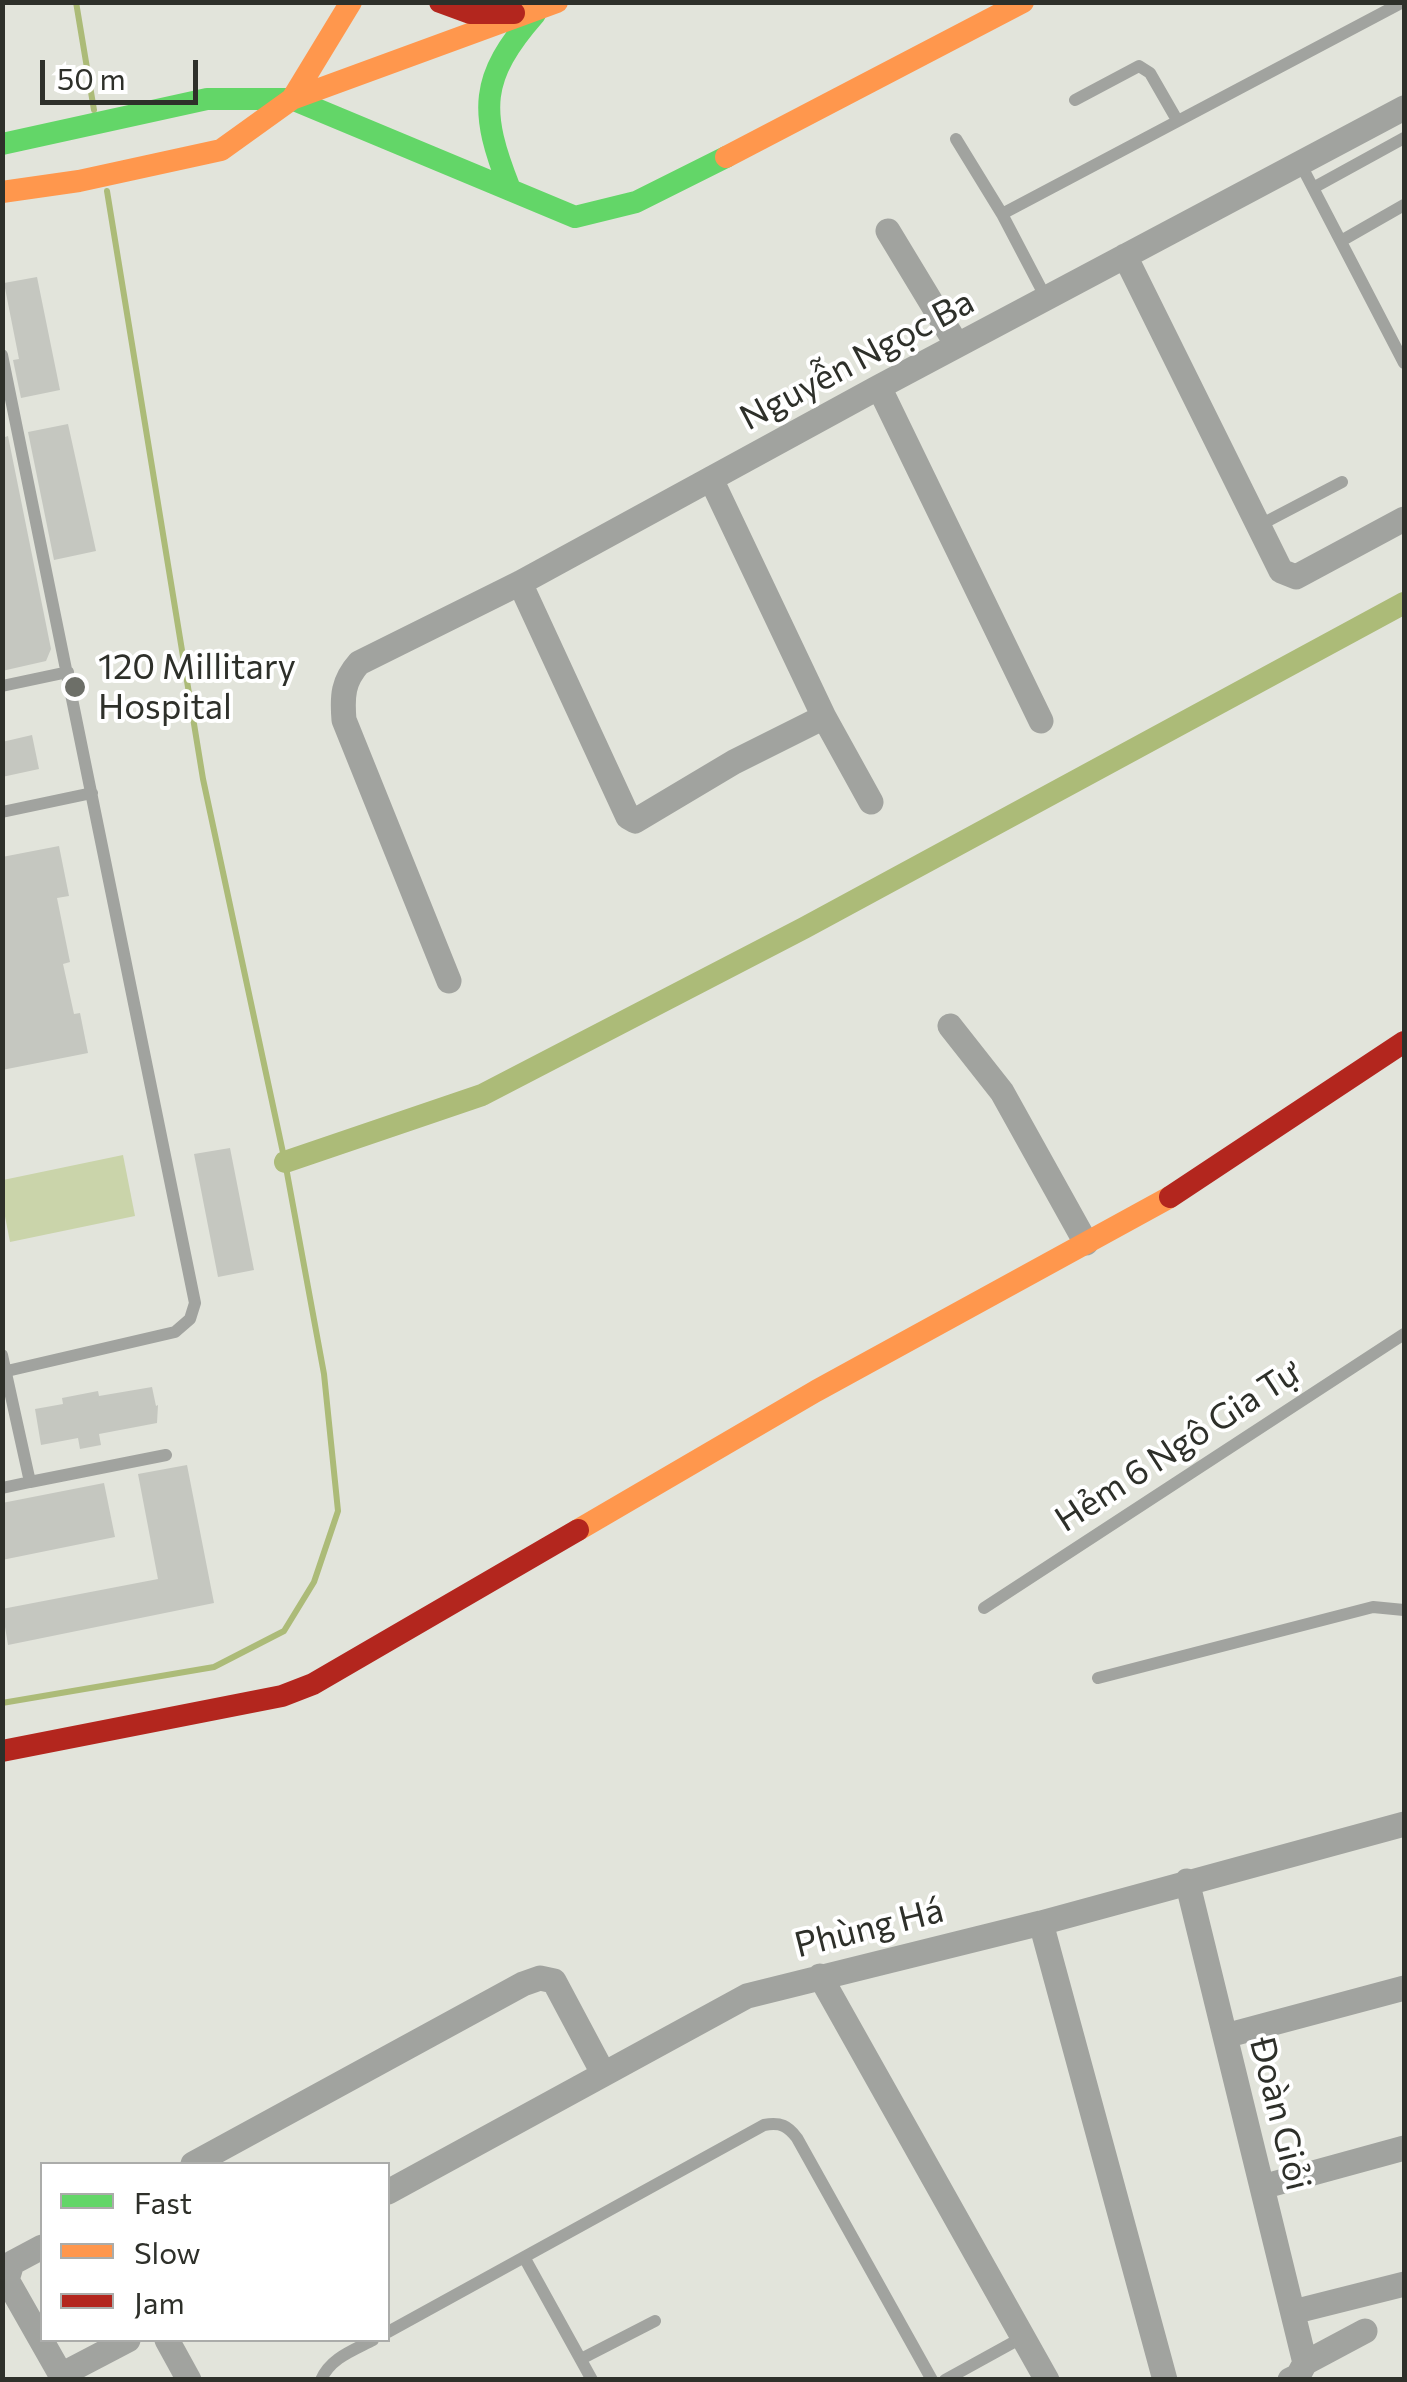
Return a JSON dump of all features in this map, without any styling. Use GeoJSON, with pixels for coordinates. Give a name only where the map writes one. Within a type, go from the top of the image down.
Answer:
{"type":"FeatureCollection","features":[{"type":"Feature","properties":{"kind":"main road"},"geometry":{"type":"LineString","coordinates":[[292,99],[351,2]]}},
{"type":"Feature","properties":{"kind":"main road"},"geometry":{"type":"LineString","coordinates":[[440,2],[470,13],[546,8]]}},
{"type":"Feature","properties":{"kind":"main road"},"geometry":{"type":"LineString","coordinates":[[2,144],[207,99],[292,99],[574,217],[626,208],[1024,2]]}},
{"type":"Feature","properties":{"kind":"main road"},"geometry":{"type":"LineString","coordinates":[[2,192],[78,181],[221,150],[292,99],[546,8]]}},
{"type":"Feature","properties":{"kind":"main road"},"geometry":{"type":"LineString","coordinates":[[510,189],[490,126],[491,76],[501,54],[546,8]]}},
{"type":"Feature","properties":{"kind":"main road"},"geometry":{"type":"LineString","coordinates":[[2,1752],[298,1691],[1081,1234],[1214,1169],[1404,1042]]}},
{"type":"Feature","properties":{"kind":"street","name":"Nguyễn Ngọc Ba"},"geometry":{"type":"LineString","coordinates":[[449,980],[344,720],[342,697],[346,677],[359,662],[520,583],[878,386],[1404,108]]}},
{"type":"Feature","properties":{"kind":"street"},"geometry":{"type":"LineString","coordinates":[[888,231],[957,345]]}},
{"type":"Feature","properties":{"kind":"street"},"geometry":{"type":"LineString","coordinates":[[1124,256],[1281,571],[1296,577],[1404,519]]}},
{"type":"Feature","properties":{"kind":"street"},"geometry":{"type":"LineString","coordinates":[[878,386],[1041,720]]}},
{"type":"Feature","properties":{"kind":"street"},"geometry":{"type":"LineString","coordinates":[[711,479],[824,718],[871,802]]}},
{"type":"Feature","properties":{"kind":"street"},"geometry":{"type":"LineString","coordinates":[[520,583],[628,817],[635,821],[734,762],[824,718]]}},
{"type":"Feature","properties":{"kind":"street"},"geometry":{"type":"LineString","coordinates":[[950,1026],[993,1077],[1081,1234]]}},
{"type":"Feature","properties":{"kind":"street"},"geometry":{"type":"LineString","coordinates":[[1011,1128],[1058,1215],[1081,1234]]}},
{"type":"Feature","properties":{"kind":"street","name":"Phùng Há"},"geometry":{"type":"LineString","coordinates":[[390,2191],[746,1996],[1041,1923],[1404,1824]]}},
{"type":"Feature","properties":{"kind":"street","name":"Đoàn Giỏi"},"geometry":{"type":"LineString","coordinates":[[1187,1881],[1293,2312],[1298,2375]]}},
{"type":"Feature","properties":{"kind":"street"},"geometry":{"type":"LineString","coordinates":[[1041,1923],[1166,2380]]}},
{"type":"Feature","properties":{"kind":"street"},"geometry":{"type":"LineString","coordinates":[[820,1976],[1048,2380]]}},
{"type":"Feature","properties":{"kind":"street"},"geometry":{"type":"LineString","coordinates":[[197,2162],[540,1978],[554,1981],[603,2073]]}},
{"type":"Feature","properties":{"kind":"street"},"geometry":{"type":"LineString","coordinates":[[1225,2036],[1404,1988]]}},
{"type":"Feature","properties":{"kind":"street"},"geometry":{"type":"LineString","coordinates":[[1262,2187],[1404,2148]]}},
{"type":"Feature","properties":{"kind":"street"},"geometry":{"type":"LineString","coordinates":[[40,2248],[12,2264],[7,2280],[40,2337]]}},
{"type":"Feature","properties":{"kind":"street"},"geometry":{"type":"LineString","coordinates":[[1293,2312],[1404,2284]]}},
{"type":"Feature","properties":{"kind":"street"},"geometry":{"type":"LineString","coordinates":[[1298,2375],[1364,2331]]}},
{"type":"Feature","properties":{"kind":"street"},"geometry":{"type":"LineString","coordinates":[[43,2342],[63,2377],[124,2342]]}},
{"type":"Feature","properties":{"kind":"street"},"geometry":{"type":"LineString","coordinates":[[167,2342],[189,2380]]}},
{"type":"Feature","properties":{"kind":"lane"},"geometry":{"type":"LineString","coordinates":[[1002,214],[1403,2]]}},
{"type":"Feature","properties":{"kind":"lane"},"geometry":{"type":"LineString","coordinates":[[1075,100],[1139,66],[1150,73],[1176,120]]}},
{"type":"Feature","properties":{"kind":"lane"},"geometry":{"type":"LineString","coordinates":[[1313,188],[1404,138]]}},
{"type":"Feature","properties":{"kind":"lane"},"geometry":{"type":"LineString","coordinates":[[956,139],[1002,214],[1046,298]]}},
{"type":"Feature","properties":{"kind":"lane"},"geometry":{"type":"LineString","coordinates":[[1300,163],[1404,363]]}},
{"type":"Feature","properties":{"kind":"lane"},"geometry":{"type":"LineString","coordinates":[[1341,241],[1404,205]]}},
{"type":"Feature","properties":{"kind":"lane"},"geometry":{"type":"LineString","coordinates":[[2,355],[195,1304],[190,1320],[176,1332],[7,1371]]}},
{"type":"Feature","properties":{"kind":"lane"},"geometry":{"type":"LineString","coordinates":[[1258,526],[1342,482]]}},
{"type":"Feature","properties":{"kind":"lane"},"geometry":{"type":"LineString","coordinates":[[2,686],[68,672]]}},
{"type":"Feature","properties":{"kind":"lane"},"geometry":{"type":"LineString","coordinates":[[2,812],[92,793]]}},
{"type":"Feature","properties":{"kind":"lane","name":"Hẻm 6 Ngô Gia Tự"},"geometry":{"type":"LineString","coordinates":[[984,1608],[1404,1334]]}},
{"type":"Feature","properties":{"kind":"lane"},"geometry":{"type":"LineString","coordinates":[[2,1355],[30,1482]]}},
{"type":"Feature","properties":{"kind":"lane"},"geometry":{"type":"LineString","coordinates":[[2,1488],[166,1455]]}},
{"type":"Feature","properties":{"kind":"lane"},"geometry":{"type":"LineString","coordinates":[[1098,1678],[1373,1607],[1404,1610]]}},
{"type":"Feature","properties":{"kind":"lane"},"geometry":{"type":"LineString","coordinates":[[390,2331],[764,2125],[776,2123],[788,2126],[932,2380]]}},
{"type":"Feature","properties":{"kind":"lane"},"geometry":{"type":"LineString","coordinates":[[524,2257],[592,2380]]}},
{"type":"Feature","properties":{"kind":"lane"},"geometry":{"type":"LineString","coordinates":[[581,2359],[655,2320]]}},
{"type":"Feature","properties":{"kind":"lane"},"geometry":{"type":"LineString","coordinates":[[946,2380],[1023,2337]]}},
{"type":"Feature","properties":{"kind":"lane"},"geometry":{"type":"LineString","coordinates":[[321,2380],[335,2360],[370,2342]]}},
{"type":"Feature","properties":{"kind":"green space"},"geometry":{"type":"Polygon","coordinates":[[[123,1155],[135,1216],[10,1242],[3,1180],[123,1155]]]}},
{"type":"Feature","properties":{"kind":"building"},"geometry":{"type":"Polygon","coordinates":[[[37,277],[60,390],[21,398],[13,360],[19,359],[4,283],[37,277]]]}},
{"type":"Feature","properties":{"kind":"building"},"geometry":{"type":"Polygon","coordinates":[[[68,424],[96,551],[54,560],[28,432],[68,424]]]}},
{"type":"Feature","properties":{"kind":"building"},"geometry":{"type":"Polygon","coordinates":[[[8,436],[51,649],[46,661],[2,671],[2,438],[8,436]]]}},
{"type":"Feature","properties":{"kind":"building"},"geometry":{"type":"Polygon","coordinates":[[[32,735],[39,769],[2,777],[2,742],[32,735]]]}},
{"type":"Feature","properties":{"kind":"building"},"geometry":{"type":"Polygon","coordinates":[[[59,846],[69,896],[57,898],[70,962],[63,964],[74,1014],[80,1013],[88,1053],[2,1070],[2,857],[59,846]]]}},
{"type":"Feature","properties":{"kind":"building"},"geometry":{"type":"Polygon","coordinates":[[[230,1148],[254,1270],[218,1277],[194,1154],[230,1148]]]}},
{"type":"Feature","properties":{"kind":"building"},"geometry":{"type":"Polygon","coordinates":[[[152,1387],[158,1405],[157,1423],[99,1434],[101,1445],[80,1449],[78,1438],[41,1445],[35,1409],[63,1404],[62,1398],[98,1391],[99,1396],[152,1387]]]}},
{"type":"Feature","properties":{"kind":"building"},"geometry":{"type":"Polygon","coordinates":[[[187,1465],[214,1603],[8,1645],[2,1609],[158,1579],[138,1474],[187,1465]]]}},
{"type":"Feature","properties":{"kind":"building"},"geometry":{"type":"Polygon","coordinates":[[[104,1483],[115,1537],[2,1560],[2,1503],[104,1483]]]}},
{"type":"Feature","properties":{"kind":"waterway"},"geometry":{"type":"LineString","coordinates":[[76,2],[94,110]]}},
{"type":"Feature","properties":{"kind":"waterway"},"geometry":{"type":"LineString","coordinates":[[2,1703],[214,1667],[284,1631],[314,1582],[338,1511],[324,1374],[285,1162],[203,779],[107,191]]}},
{"type":"Feature","properties":{"kind":"waterway"},"geometry":{"type":"LineString","coordinates":[[285,1162],[482,1095],[804,928],[1404,603]]}},
{"type":"Feature","properties":{"kind":"traffic: fast"},"geometry":{"type":"LineString","coordinates":[[510,189],[493,138],[490,96],[503,57],[535,14]]}},
{"type":"Feature","properties":{"kind":"traffic: fast"},"geometry":{"type":"LineString","coordinates":[[2,144],[207,99],[292,99],[575,217],[636,202],[726,157]]}},
{"type":"Feature","properties":{"kind":"traffic: slow"},"geometry":{"type":"LineString","coordinates":[[292,99],[351,2]]}},
{"type":"Feature","properties":{"kind":"traffic: slow"},"geometry":{"type":"LineString","coordinates":[[2,192],[79,181],[221,150],[292,99],[557,2]]}},
{"type":"Feature","properties":{"kind":"traffic: slow"},"geometry":{"type":"LineString","coordinates":[[726,157],[1023,2]]}},
{"type":"Feature","properties":{"kind":"traffic: slow"},"geometry":{"type":"LineString","coordinates":[[578,1530],[816,1391],[1170,1197]]}},
{"type":"Feature","properties":{"kind":"traffic: jam"},"geometry":{"type":"LineString","coordinates":[[440,2],[470,13],[514,13]]}},
{"type":"Feature","properties":{"kind":"traffic: jam"},"geometry":{"type":"LineString","coordinates":[[1170,1197],[1404,1042]]}},
{"type":"Feature","properties":{"kind":"traffic: jam"},"geometry":{"type":"LineString","coordinates":[[2,1751],[282,1696],[313,1684],[578,1530]]}},
{"type":"Feature","properties":{"kind":"place","name":"120 Millitary Hospital"},"geometry":{"type":"Point","coordinates":[75,687]}}]}
